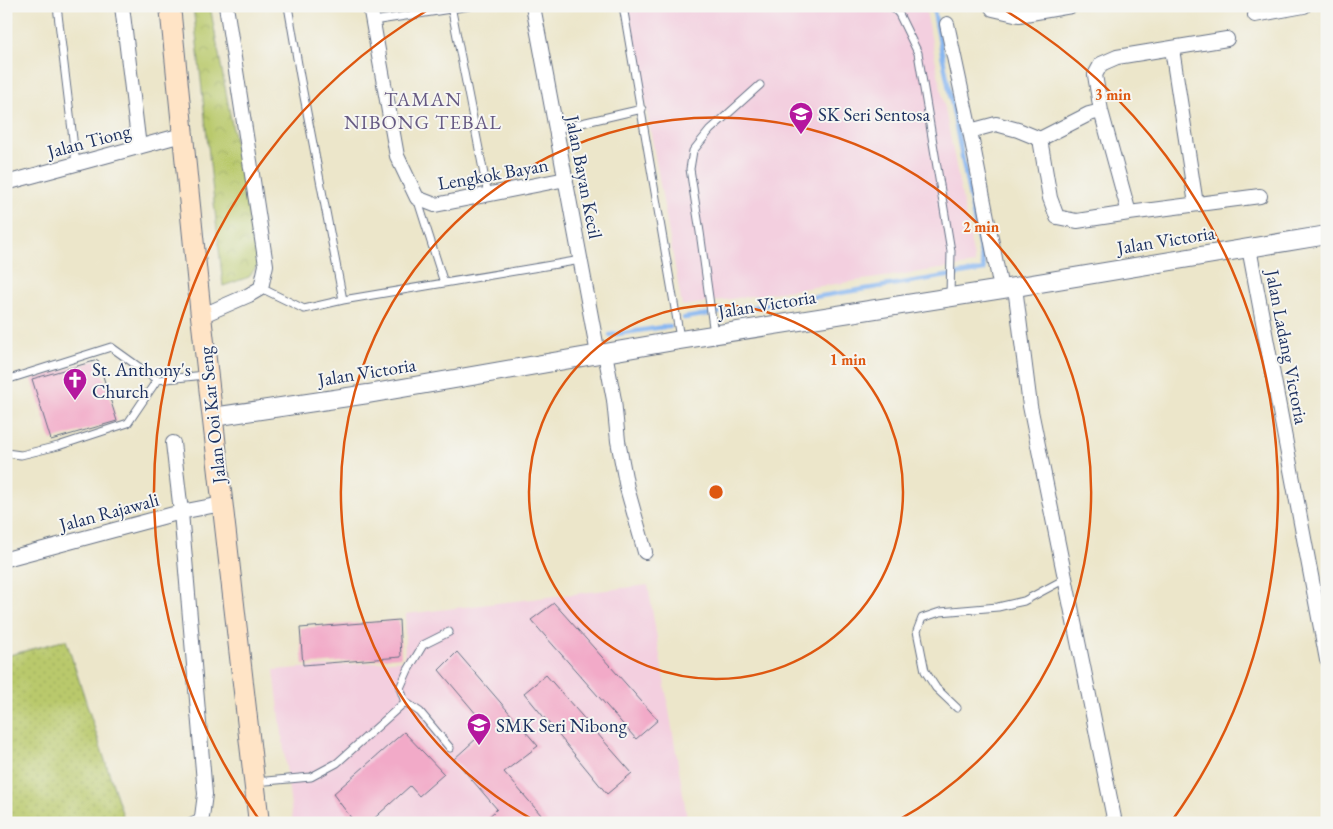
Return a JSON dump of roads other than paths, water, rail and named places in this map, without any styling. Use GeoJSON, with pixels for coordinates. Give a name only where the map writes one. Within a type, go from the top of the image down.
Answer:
{"type":"FeatureCollection","features":[{"type":"Feature","properties":{"kind":"main road","name":"Jalan Ooi Kar Seng"},"geometry":{"type":"LineString","coordinates":[[170,6],[201,316],[259,823]]}},
{"type":"Feature","properties":{"kind":"street"},"geometry":{"type":"LineString","coordinates":[[122,6],[139,147]]}},
{"type":"Feature","properties":{"kind":"street"},"geometry":{"type":"LineString","coordinates":[[201,316],[261,288],[266,265],[226,6]]}},
{"type":"Feature","properties":{"kind":"street","name":"Lengkok Bayan"},"geometry":{"type":"LineString","coordinates":[[370,6],[397,156],[418,198],[435,205],[566,180]]}},
{"type":"Feature","properties":{"kind":"street","name":"Jalan Bayan Kecil"},"geometry":{"type":"LineString","coordinates":[[533,6],[581,260],[614,400],[618,441],[627,488],[645,552]]}},
{"type":"Feature","properties":{"kind":"street"},"geometry":{"type":"LineString","coordinates":[[992,8],[1019,15],[1071,6]]}},
{"type":"Feature","properties":{"kind":"street"},"geometry":{"type":"LineString","coordinates":[[1255,15],[1304,6]]}},
{"type":"Feature","properties":{"kind":"street"},"geometry":{"type":"LineString","coordinates":[[947,24],[970,131],[1008,288],[1030,406],[1115,823]]}},
{"type":"Feature","properties":{"kind":"street"},"geometry":{"type":"LineString","coordinates":[[1129,213],[1101,111],[1095,75],[1101,64],[1117,57],[1227,39]]}},
{"type":"Feature","properties":{"kind":"street"},"geometry":{"type":"LineString","coordinates":[[1172,49],[1196,204]]}},
{"type":"Feature","properties":{"kind":"street"},"geometry":{"type":"LineString","coordinates":[[970,131],[996,124],[1040,139],[1089,114],[1101,111]]}},
{"type":"Feature","properties":{"kind":"street","name":"Jalan Tiong"},"geometry":{"type":"LineString","coordinates":[[6,183],[182,136]]}},
{"type":"Feature","properties":{"kind":"street"},"geometry":{"type":"LineString","coordinates":[[1040,139],[1050,198],[1057,217],[1077,221],[1260,196]]}},
{"type":"Feature","properties":{"kind":"street","name":"Jalan Victoria"},"geometry":{"type":"LineString","coordinates":[[213,417],[368,394],[680,340],[713,328],[950,290],[1008,288],[1327,235]]}},
{"type":"Feature","properties":{"kind":"street","name":"Jalan Ladang Victoria"},"geometry":{"type":"LineString","coordinates":[[1249,248],[1327,660]]}},
{"type":"Feature","properties":{"kind":"street"},"geometry":{"type":"LineString","coordinates":[[173,443],[181,512],[205,794],[202,817]]}},
{"type":"Feature","properties":{"kind":"street","name":"Jalan Rajawali"},"geometry":{"type":"LineString","coordinates":[[6,559],[181,512],[222,504]]}},
{"type":"Feature","properties":{"kind":"lane"},"geometry":{"type":"LineString","coordinates":[[57,6],[76,164]]}},
{"type":"Feature","properties":{"kind":"lane"},"geometry":{"type":"LineString","coordinates":[[288,6],[343,300]]}},
{"type":"Feature","properties":{"kind":"lane"},"geometry":{"type":"LineString","coordinates":[[373,21],[470,6]]}},
{"type":"Feature","properties":{"kind":"lane"},"geometry":{"type":"LineString","coordinates":[[623,6],[680,340]]}},
{"type":"Feature","properties":{"kind":"lane"},"geometry":{"type":"LineString","coordinates":[[892,6],[899,14],[918,53],[951,251],[950,290]]}},
{"type":"Feature","properties":{"kind":"lane"},"geometry":{"type":"LineString","coordinates":[[451,8],[488,195]]}},
{"type":"Feature","properties":{"kind":"lane"},"geometry":{"type":"LineString","coordinates":[[713,328],[690,169],[692,151],[710,130],[760,85]]}},
{"type":"Feature","properties":{"kind":"lane"},"geometry":{"type":"LineString","coordinates":[[556,129],[642,109]]}},
{"type":"Feature","properties":{"kind":"lane"},"geometry":{"type":"LineString","coordinates":[[418,198],[444,283]]}},
{"type":"Feature","properties":{"kind":"lane"},"geometry":{"type":"LineString","coordinates":[[261,288],[304,309],[343,300],[581,260]]}},
{"type":"Feature","properties":{"kind":"lane"},"geometry":{"type":"LineString","coordinates":[[6,380],[17,375],[112,347],[157,380],[208,375]]}},
{"type":"Feature","properties":{"kind":"lane"},"geometry":{"type":"LineString","coordinates":[[6,454],[22,455],[58,446],[128,423],[157,380]]}},
{"type":"Feature","properties":{"kind":"lane"},"geometry":{"type":"LineString","coordinates":[[957,708],[936,688],[925,671],[917,631],[922,618],[940,612],[998,607],[1024,601],[1065,579]]}},
{"type":"Feature","properties":{"kind":"lane"},"geometry":{"type":"LineString","coordinates":[[449,632],[424,645],[408,670],[400,688],[405,702],[420,712],[450,748]]}},
{"type":"Feature","properties":{"kind":"lane"},"geometry":{"type":"LineString","coordinates":[[255,782],[311,777],[337,764],[405,702]]}},
{"type":"Feature","properties":{"kind":"lane"},"geometry":{"type":"LineString","coordinates":[[189,823],[202,817]]}},
{"type":"Feature","properties":{"kind":"waterway"},"geometry":{"type":"LineString","coordinates":[[684,318],[984,270],[933,6]]}},
{"type":"Feature","properties":{"kind":"waterway"},"geometry":{"type":"LineString","coordinates":[[610,335],[670,326]]}},
{"type":"Feature","properties":{"kind":"place","name":"SK Seri Sentosa"},"geometry":{"type":"Point","coordinates":[801,135]}},
{"type":"Feature","properties":{"kind":"place","name":"St. Anthony's Church"},"geometry":{"type":"Point","coordinates":[75,401]}},
{"type":"Feature","properties":{"kind":"place","name":"SMK Seri Nibong"},"geometry":{"type":"Point","coordinates":[479,746]}},
{"type":"Feature","properties":{"kind":"district","name":"TAMAN NIBONG TEBAL"},"geometry":{"type":"Point","coordinates":[423,110]}}]}
